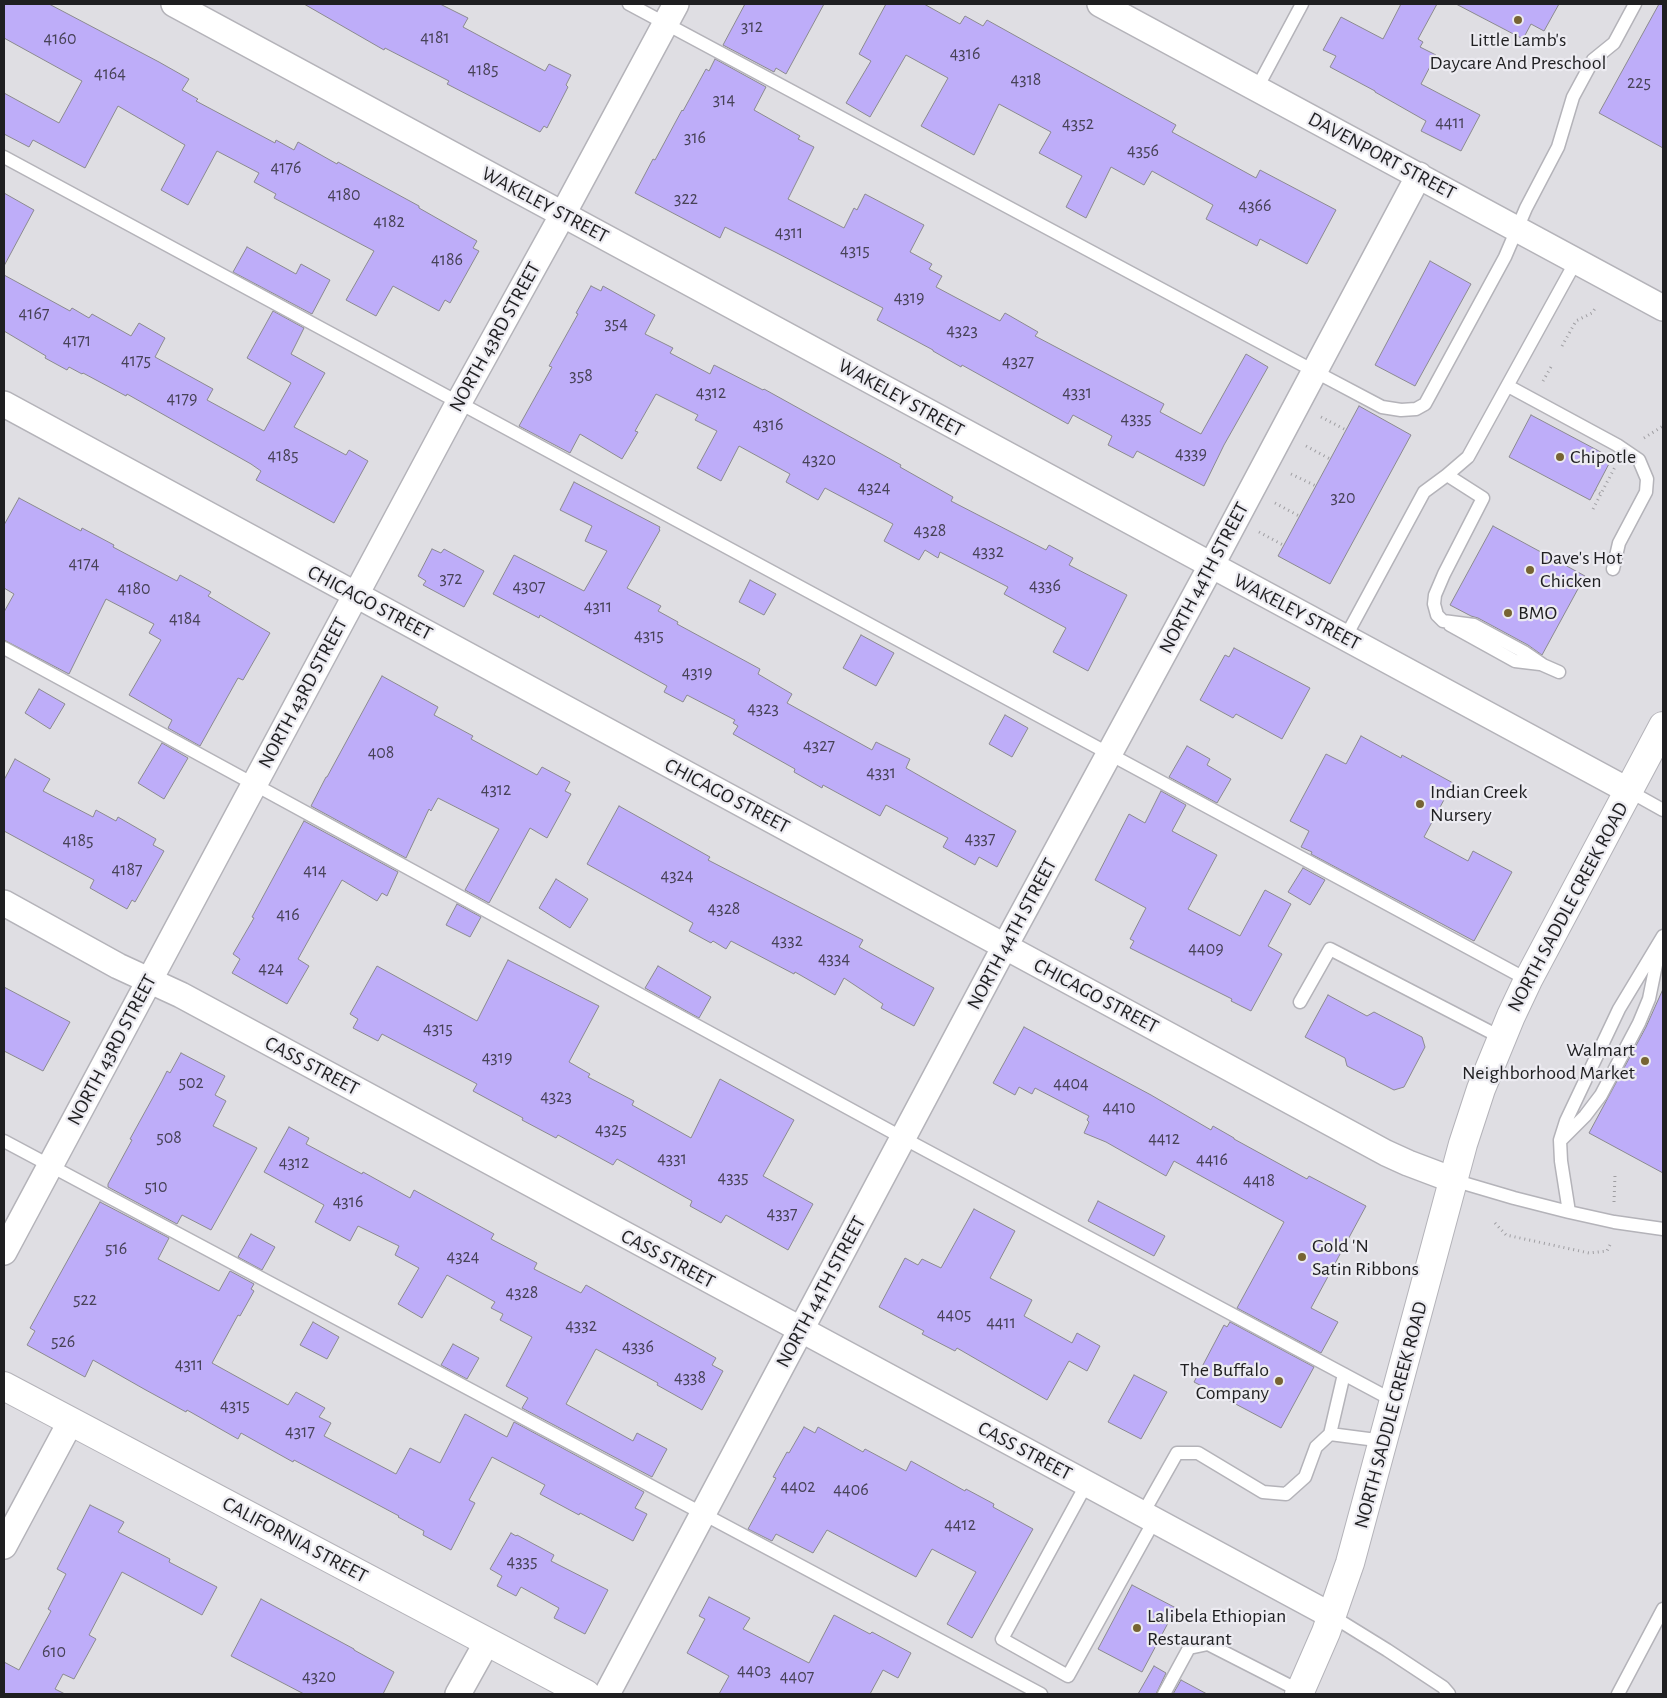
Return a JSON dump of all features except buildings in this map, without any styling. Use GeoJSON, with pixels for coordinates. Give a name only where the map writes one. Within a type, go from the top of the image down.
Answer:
{"type":"FeatureCollection","features":[{"type":"Feature","properties":{"kind":"main road","name":"NORTH SADDLE CREEK ROAD"},"geometry":{"type":"LineString","coordinates":[[1299,1693],[1332,1616],[1353,1554],[1471,1118],[1511,1016],[1528,980],[1663,726]]}},
{"type":"Feature","properties":{"kind":"main road","name":"CALIFORNIA STREET"},"geometry":{"type":"LineString","coordinates":[[4,1386],[586,1694]]}},
{"type":"Feature","properties":{"kind":"street","name":"WAKELEY STREET"},"geometry":{"type":"LineString","coordinates":[[174,4],[1629,791]]}},
{"type":"Feature","properties":{"kind":"street","name":"DAVENPORT STREET"},"geometry":{"type":"LineString","coordinates":[[1100,4],[1663,308]]}},
{"type":"Feature","properties":{"kind":"street","name":"NORTH 43RD STREET"},"geometry":{"type":"LineString","coordinates":[[4,1252],[355,595],[670,14]]}},
{"type":"Feature","properties":{"kind":"street","name":"NORTH 44TH STREET"},"geometry":{"type":"LineString","coordinates":[[607,1694],[1005,946],[1419,176]]}},
{"type":"Feature","properties":{"kind":"street","name":"CHICAGO STREET"},"geometry":{"type":"LineString","coordinates":[[4,404],[1396,1158],[1453,1180]]}},
{"type":"Feature","properties":{"kind":"street","name":"CASS STREET"},"geometry":{"type":"LineString","coordinates":[[4,903],[118,966],[190,1000],[800,1331],[1332,1616]]}},
{"type":"Feature","properties":{"kind":"street"},"geometry":{"type":"LineString","coordinates":[[4,1546],[70,1421]]}},
{"type":"Feature","properties":{"kind":"street"},"geometry":{"type":"LineString","coordinates":[[458,1694],[487,1642]]}},
{"type":"Feature","properties":{"kind":"lane"},"geometry":{"type":"LineString","coordinates":[[629,4],[670,14],[1314,372],[1382,407],[1401,410],[1416,409],[1425,404],[1505,257],[1526,208],[1558,147],[1573,97],[1593,60],[1614,43],[1635,4]]}},
{"type":"Feature","properties":{"kind":"lane"},"geometry":{"type":"LineString","coordinates":[[1257,88],[1302,4]]}},
{"type":"Feature","properties":{"kind":"lane"},"geometry":{"type":"LineString","coordinates":[[4,156],[1528,980]]}},
{"type":"Feature","properties":{"kind":"lane"},"geometry":{"type":"LineString","coordinates":[[1345,638],[1424,492],[1468,458],[1576,261]]}},
{"type":"Feature","properties":{"kind":"lane"},"geometry":{"type":"LineString","coordinates":[[1508,386],[1639,460],[1647,479],[1646,492],[1618,543],[1613,569]]}},
{"type":"Feature","properties":{"kind":"lane"},"geometry":{"type":"LineString","coordinates":[[1447,476],[1483,498],[1435,595],[1434,604],[1437,615],[1443,622],[1474,626],[1559,672]]}},
{"type":"Feature","properties":{"kind":"lane"},"geometry":{"type":"LineString","coordinates":[[4,648],[903,1138],[1394,1401]]}},
{"type":"Feature","properties":{"kind":"lane"},"geometry":{"type":"LineString","coordinates":[[1629,791],[1663,810]]}},
{"type":"Feature","properties":{"kind":"lane"},"geometry":{"type":"LineString","coordinates":[[1569,1212],[1561,1161],[1560,1140],[1571,1109],[1619,1009],[1662,938]]}},
{"type":"Feature","properties":{"kind":"lane"},"geometry":{"type":"LineString","coordinates":[[1560,1140],[1585,1116],[1601,1095],[1640,1023],[1648,999],[1662,938]]}},
{"type":"Feature","properties":{"kind":"lane"},"geometry":{"type":"LineString","coordinates":[[1300,1002],[1330,949],[1502,1038]]}},
{"type":"Feature","properties":{"kind":"lane"},"geometry":{"type":"LineString","coordinates":[[4,1141],[1040,1694]]}},
{"type":"Feature","properties":{"kind":"lane"},"geometry":{"type":"LineString","coordinates":[[1453,1180],[1569,1212],[1614,1222],[1663,1229]]}},
{"type":"Feature","properties":{"kind":"lane"},"geometry":{"type":"LineString","coordinates":[[1086,1485],[1002,1639],[1068,1676],[1148,1518],[1177,1453],[1198,1453],[1263,1492],[1286,1494],[1305,1477],[1316,1447],[1330,1434],[1344,1374]]}},
{"type":"Feature","properties":{"kind":"lane"},"geometry":{"type":"LineString","coordinates":[[1330,1434],[1384,1441]]}},
{"type":"Feature","properties":{"kind":"lane"},"geometry":{"type":"LineString","coordinates":[[1618,1694],[1663,1609]]}},
{"type":"Feature","properties":{"kind":"lane"},"geometry":{"type":"LineString","coordinates":[[1332,1616],[1443,1687],[1449,1694]]}},
{"type":"Feature","properties":{"kind":"lane"},"geometry":{"type":"LineString","coordinates":[[1164,1694],[1189,1648],[1208,1644],[1299,1693]]}},
{"type":"Feature","properties":{"kind":"path"},"geometry":{"type":"LineString","coordinates":[[1562,346],[1576,321],[1592,313],[1596,307]]}},
{"type":"Feature","properties":{"kind":"path"},"geometry":{"type":"LineString","coordinates":[[1320,417],[1346,430]]}},
{"type":"Feature","properties":{"kind":"path"},"geometry":{"type":"LineString","coordinates":[[1642,439],[1663,426]]}},
{"type":"Feature","properties":{"kind":"path"},"geometry":{"type":"LineString","coordinates":[[1305,446],[1330,459]]}},
{"type":"Feature","properties":{"kind":"path"},"geometry":{"type":"LineString","coordinates":[[1593,509],[1620,458]]}},
{"type":"Feature","properties":{"kind":"path"},"geometry":{"type":"LineString","coordinates":[[1290,473],[1316,486]]}},
{"type":"Feature","properties":{"kind":"path"},"geometry":{"type":"LineString","coordinates":[[1595,490],[1601,494]]}},
{"type":"Feature","properties":{"kind":"path"},"geometry":{"type":"LineString","coordinates":[[1275,503],[1299,516]]}},
{"type":"Feature","properties":{"kind":"path"},"geometry":{"type":"LineString","coordinates":[[1259,532],[1283,545]]}},
{"type":"Feature","properties":{"kind":"place","name":"Little Lamb's Daycare And Preschool"},"geometry":{"type":"Point","coordinates":[1518,20]}},
{"type":"Feature","properties":{"kind":"place","name":"Chipotle"},"geometry":{"type":"Point","coordinates":[1560,457]}},
{"type":"Feature","properties":{"kind":"place","name":"Dave's Hot Chicken"},"geometry":{"type":"Point","coordinates":[1530,570]}},
{"type":"Feature","properties":{"kind":"place","name":"BMO"},"geometry":{"type":"Point","coordinates":[1508,613]}},
{"type":"Feature","properties":{"kind":"place","name":"Indian Creek Nursery"},"geometry":{"type":"Point","coordinates":[1420,804]}},
{"type":"Feature","properties":{"kind":"place","name":"Walmart Neighborhood Market"},"geometry":{"type":"Point","coordinates":[1645,1061]}},
{"type":"Feature","properties":{"kind":"place","name":"Gold 'N Satin Ribbons"},"geometry":{"type":"Point","coordinates":[1302,1257]}},
{"type":"Feature","properties":{"kind":"place","name":"The Buffalo Company"},"geometry":{"type":"Point","coordinates":[1279,1381]}},
{"type":"Feature","properties":{"kind":"place","name":"Lalibela Ethiopian Restaurant"},"geometry":{"type":"Point","coordinates":[1137,1628]}}]}
